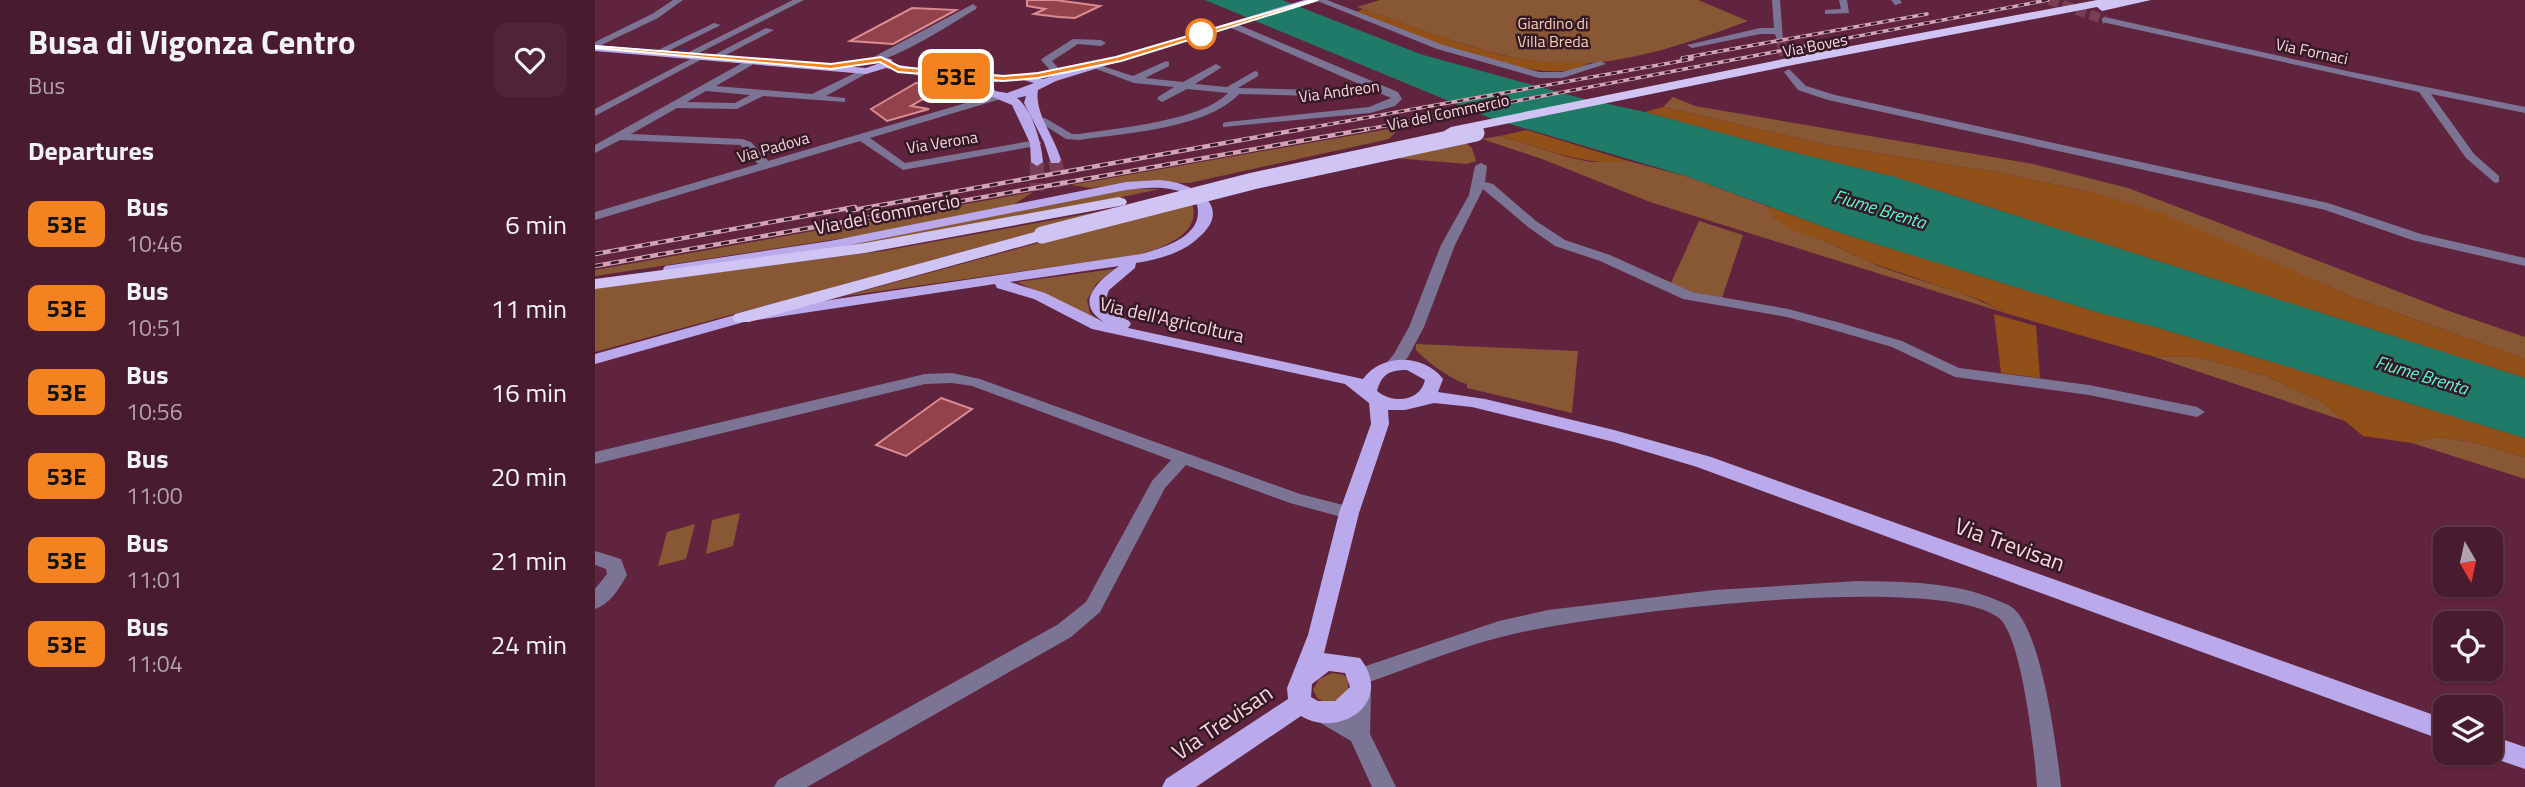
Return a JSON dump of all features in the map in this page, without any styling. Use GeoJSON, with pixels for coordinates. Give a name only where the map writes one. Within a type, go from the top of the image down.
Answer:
{"type":"FeatureCollection","features":[{"type":"Feature","properties":{"kind":"highway","name":"Via Boves"},"geometry":{"type":"LineString","coordinates":[[1484,131],[1655,92],[2145,0]]}},
{"type":"Feature","properties":{"kind":"highway","name":"Via Boves"},"geometry":{"type":"LineString","coordinates":[[1554,109],[2116,7]]}},
{"type":"Feature","properties":{"kind":"highway","name":"Via del Commercio"},"geometry":{"type":"LineString","coordinates":[[595,282],[865,248],[1053,215],[1554,109]]}},
{"type":"Feature","properties":{"kind":"highway","name":"Via del Commercio"},"geometry":{"type":"LineString","coordinates":[[742,318],[1042,235],[1265,178],[1484,131]]}},
{"type":"Feature","properties":{"kind":"main road","name":"Via Padova"},"geometry":{"type":"LineString","coordinates":[[1002,96],[1314,1]]}},
{"type":"Feature","properties":{"kind":"main road"},"geometry":{"type":"LineString","coordinates":[[595,47],[654,52]]}},
{"type":"Feature","properties":{"kind":"main road"},"geometry":{"type":"LineString","coordinates":[[595,47],[831,66],[886,63],[919,72],[1010,78]]}},
{"type":"Feature","properties":{"kind":"main road","name":"Via Padova"},"geometry":{"type":"LineString","coordinates":[[988,89],[1010,78],[1118,59]]}},
{"type":"Feature","properties":{"kind":"main road"},"geometry":{"type":"LineString","coordinates":[[866,66],[972,82],[988,89],[991,94],[1017,103],[1036,143],[1037,162]]}},
{"type":"Feature","properties":{"kind":"main road","name":"Via Padova"},"geometry":{"type":"LineString","coordinates":[[1024,77],[1036,79],[1037,87]]}},
{"type":"Feature","properties":{"kind":"main road"},"geometry":{"type":"LineString","coordinates":[[1037,87],[1030,103],[1041,120],[1055,160]]}},
{"type":"Feature","properties":{"kind":"main road","name":"Via del Commercio"},"geometry":{"type":"LineString","coordinates":[[595,282],[830,245],[1126,186],[1159,185],[1189,190],[1202,200],[1204,206],[1202,225],[1194,235],[1168,250],[1142,258],[742,318],[595,359]]}},
{"type":"Feature","properties":{"kind":"main road"},"geometry":{"type":"LineString","coordinates":[[1061,187],[1075,191],[1126,186]]}},
{"type":"Feature","properties":{"kind":"main road"},"geometry":{"type":"LineString","coordinates":[[988,215],[1024,203],[1037,191]]}},
{"type":"Feature","properties":{"kind":"main road","name":"Via dell'Agricoltura"},"geometry":{"type":"LineString","coordinates":[[1142,258],[1107,280],[1099,290],[1096,304],[1113,322],[1350,372],[1386,369]]}},
{"type":"Feature","properties":{"kind":"main road","name":"Via dell'Agricoltura"},"geometry":{"type":"LineString","coordinates":[[971,284],[1017,287],[1098,326],[1339,377],[1358,383],[1373,396],[1391,405],[1415,402]]}},
{"type":"Feature","properties":{"kind":"main road"},"geometry":{"type":"LineString","coordinates":[[1304,675],[1319,664],[1337,661],[1352,665],[1360,685],[1345,709],[1325,714],[1315,713],[1301,703],[1298,690],[1319,635],[1349,513],[1380,424],[1371,379],[1386,369],[1418,367]]}},
{"type":"Feature","properties":{"kind":"main road","name":"Via Trevisan"},"geometry":{"type":"LineString","coordinates":[[1418,367],[1448,388],[1627,438],[1715,466],[2219,651],[2433,726]]}},
{"type":"Feature","properties":{"kind":"main road"},"geometry":{"type":"LineString","coordinates":[[1380,424],[1431,390],[1434,379]]}},
{"type":"Feature","properties":{"kind":"main road","name":"Via Trevisan"},"geometry":{"type":"LineString","coordinates":[[1415,402],[1442,397],[1554,419]]}},
{"type":"Feature","properties":{"kind":"main road"},"geometry":{"type":"LineString","coordinates":[[1319,635],[1337,661]]}},
{"type":"Feature","properties":{"kind":"main road","name":"Via Trevisan"},"geometry":{"type":"LineString","coordinates":[[1175,787],[1301,703]]}},
{"type":"Feature","properties":{"kind":"main road"},"geometry":{"type":"LineString","coordinates":[[2503,750],[2525,758]]}},
{"type":"Feature","properties":{"kind":"street"},"geometry":{"type":"LineString","coordinates":[[595,47],[655,16],[679,0]]}},
{"type":"Feature","properties":{"kind":"street"},"geometry":{"type":"LineString","coordinates":[[688,55],[800,0]]}},
{"type":"Feature","properties":{"kind":"street"},"geometry":{"type":"LineString","coordinates":[[1692,45],[1760,31],[1779,34],[1776,0]]}},
{"type":"Feature","properties":{"kind":"street"},"geometry":{"type":"LineString","coordinates":[[1828,12],[1846,11],[1843,0]]}},
{"type":"Feature","properties":{"kind":"street"},"geometry":{"type":"LineString","coordinates":[[1314,1],[1440,47],[1539,75],[1562,75],[1601,64]]}},
{"type":"Feature","properties":{"kind":"street"},"geometry":{"type":"LineString","coordinates":[[813,98],[973,7]]}},
{"type":"Feature","properties":{"kind":"street","name":"Via Fornaci"},"geometry":{"type":"LineString","coordinates":[[2116,7],[2105,20],[2193,41],[2192,46],[2202,51],[2217,51],[2223,48],[2525,110]]}},
{"type":"Feature","properties":{"kind":"street"},"geometry":{"type":"LineString","coordinates":[[654,52],[717,25]]}},
{"type":"Feature","properties":{"kind":"street","name":"Via Andreon"},"geometry":{"type":"LineString","coordinates":[[1227,125],[1370,110],[1398,99],[1394,94],[1235,25]]}},
{"type":"Feature","properties":{"kind":"street"},"geometry":{"type":"LineString","coordinates":[[595,113],[709,56],[769,30]]}},
{"type":"Feature","properties":{"kind":"street"},"geometry":{"type":"LineString","coordinates":[[1054,69],[1046,60],[1076,41],[1101,43]]}},
{"type":"Feature","properties":{"kind":"street"},"geometry":{"type":"LineString","coordinates":[[886,63],[900,49]]}},
{"type":"Feature","properties":{"kind":"street"},"geometry":{"type":"LineString","coordinates":[[595,150],[749,63],[749,60]]}},
{"type":"Feature","properties":{"kind":"street"},"geometry":{"type":"LineString","coordinates":[[1134,80],[1166,64]]}},
{"type":"Feature","properties":{"kind":"street"},"geometry":{"type":"LineString","coordinates":[[1096,67],[1134,80],[1233,90],[1316,93]]}},
{"type":"Feature","properties":{"kind":"street"},"geometry":{"type":"LineString","coordinates":[[1162,99],[1216,67]]}},
{"type":"Feature","properties":{"kind":"street"},"geometry":{"type":"LineString","coordinates":[[1789,72],[1802,88],[1852,103],[2327,207],[2417,237],[2525,262]]}},
{"type":"Feature","properties":{"kind":"street"},"geometry":{"type":"LineString","coordinates":[[1041,120],[1070,137],[1079,137],[1202,114],[1224,104],[1233,90],[1255,74]]}},
{"type":"Feature","properties":{"kind":"street"},"geometry":{"type":"LineString","coordinates":[[701,89],[841,100]]}},
{"type":"Feature","properties":{"kind":"street","name":"Via Padova"},"geometry":{"type":"LineString","coordinates":[[959,108],[988,89]]}},
{"type":"Feature","properties":{"kind":"street"},"geometry":{"type":"LineString","coordinates":[[2423,90],[2470,156],[2495,179]]}},
{"type":"Feature","properties":{"kind":"street"},"geometry":{"type":"LineString","coordinates":[[672,105],[737,106],[762,93]]}},
{"type":"Feature","properties":{"kind":"street","name":"Via Padova"},"geometry":{"type":"LineString","coordinates":[[595,216],[1002,96]]}},
{"type":"Feature","properties":{"kind":"street","name":"Via Verona"},"geometry":{"type":"LineString","coordinates":[[862,137],[903,167],[1036,143]]}},
{"type":"Feature","properties":{"kind":"street"},"geometry":{"type":"LineString","coordinates":[[595,142],[742,142],[747,144],[765,165]]}},
{"type":"Feature","properties":{"kind":"street"},"geometry":{"type":"LineString","coordinates":[[1386,369],[1406,352],[1449,244],[1483,176],[1481,166]]}},
{"type":"Feature","properties":{"kind":"street"},"geometry":{"type":"LineString","coordinates":[[1479,184],[1489,187],[1532,225],[1560,243],[1605,258],[1688,296],[1788,313],[1832,325],[1897,344],[1955,372],[2089,390],[2197,412]]}},
{"type":"Feature","properties":{"kind":"street"},"geometry":{"type":"LineString","coordinates":[[1406,352],[1418,367]]}},
{"type":"Feature","properties":{"kind":"street"},"geometry":{"type":"LineString","coordinates":[[595,458],[925,379],[952,378],[975,382],[1296,499],[1349,513]]}},
{"type":"Feature","properties":{"kind":"street"},"geometry":{"type":"LineString","coordinates":[[786,787],[1063,631],[1093,607],[1158,485],[1183,457]]}},
{"type":"Feature","properties":{"kind":"street"},"geometry":{"type":"LineString","coordinates":[[595,558],[614,564],[617,575],[608,589],[595,601]]}},
{"type":"Feature","properties":{"kind":"street"},"geometry":{"type":"LineString","coordinates":[[1384,787],[1359,734],[1360,685],[1499,629],[1548,618],[1854,587],[1915,590],[1980,599],[2008,615],[2018,628],[2026,651],[2049,787]]}},
{"type":"Feature","properties":{"kind":"street"},"geometry":{"type":"LineString","coordinates":[[1325,714],[1359,734]]}},
{"type":"Feature","properties":{"kind":"green space","name":"Giardino di Villa Breda"},"geometry":{"type":"Polygon","coordinates":[[[1380,0],[1698,0],[1748,21],[1686,43],[1622,59],[1578,64],[1551,63],[1466,45],[1357,7],[1380,0]]]}},
{"type":"Feature","properties":{"kind":"green space"},"geometry":{"type":"Polygon","coordinates":[[[1673,97],[1695,106],[2033,164],[2128,188],[2449,311],[2525,337],[2525,359],[2355,298],[2164,215],[2095,193],[1995,172],[1827,145],[1663,107],[1673,97]]]}},
{"type":"Feature","properties":{"kind":"green space"},"geometry":{"type":"Polygon","coordinates":[[[1400,127],[1389,139],[1189,183],[1131,182],[1091,188],[1071,185],[1400,127]]]}},
{"type":"Feature","properties":{"kind":"green space"},"geometry":{"type":"Polygon","coordinates":[[[1500,136],[1571,158],[1591,162],[1628,161],[1689,177],[1767,206],[1779,221],[1787,226],[1869,262],[1955,291],[2005,313],[1650,202],[1542,159],[1482,139],[1500,136]]]}},
{"type":"Feature","properties":{"kind":"green space"},"geometry":{"type":"Polygon","coordinates":[[[1462,140],[1472,148],[1476,161],[1467,164],[1381,157],[1462,140]]]}},
{"type":"Feature","properties":{"kind":"green space"},"geometry":{"type":"Polygon","coordinates":[[[1129,189],[1160,189],[1046,213],[824,250],[1129,189]]]}},
{"type":"Feature","properties":{"kind":"green space"},"geometry":{"type":"Polygon","coordinates":[[[1033,192],[1013,205],[876,233],[595,276],[595,270],[1033,192]]]}},
{"type":"Feature","properties":{"kind":"green space"},"geometry":{"type":"Polygon","coordinates":[[[1191,201],[1194,213],[1186,231],[1168,244],[1137,255],[845,296],[1191,201]]]}},
{"type":"Feature","properties":{"kind":"green space"},"geometry":{"type":"Polygon","coordinates":[[[1108,210],[595,352],[595,288],[883,251],[1108,210]]]}},
{"type":"Feature","properties":{"kind":"green space"},"geometry":{"type":"Polygon","coordinates":[[[1699,221],[1743,235],[1722,298],[1688,291],[1671,283],[1699,221]]]}},
{"type":"Feature","properties":{"kind":"green space"},"geometry":{"type":"Polygon","coordinates":[[[1114,269],[1096,284],[1087,300],[1090,313],[1099,321],[1017,282],[1114,269]]]}},
{"type":"Feature","properties":{"kind":"green space"},"geometry":{"type":"Polygon","coordinates":[[[1416,344],[1578,351],[1572,413],[1467,388],[1467,384],[1447,375],[1426,360],[1416,350],[1416,344]]]}},
{"type":"Feature","properties":{"kind":"green space"},"geometry":{"type":"Polygon","coordinates":[[[2152,356],[2197,357],[2267,376],[2322,402],[2345,421],[2152,356]]]}},
{"type":"Feature","properties":{"kind":"green space"},"geometry":{"type":"Polygon","coordinates":[[[2437,437],[2472,442],[2525,457],[2525,479],[2412,443],[2437,437]]]}},
{"type":"Feature","properties":{"kind":"green space"},"geometry":{"type":"Polygon","coordinates":[[[740,513],[733,546],[706,554],[712,520],[740,513]]]}},
{"type":"Feature","properties":{"kind":"green space"},"geometry":{"type":"Polygon","coordinates":[[[695,524],[686,559],[658,566],[667,532],[695,524]]]}},
{"type":"Feature","properties":{"kind":"green space"},"geometry":{"type":"Polygon","coordinates":[[[1332,673],[1344,675],[1348,680],[1348,691],[1334,701],[1318,699],[1313,690],[1319,679],[1332,673]]]}},
{"type":"Feature","properties":{"kind":"shaded area"},"geometry":{"type":"Polygon","coordinates":[[[1363,9],[1475,48],[1504,55],[1533,61],[1590,62],[1570,70],[1543,71],[1510,66],[1440,45],[1356,12],[1363,9]]]}},
{"type":"Feature","properties":{"kind":"shaded area"},"geometry":{"type":"Polygon","coordinates":[[[1663,107],[1827,145],[1995,172],[2095,193],[2164,214],[2355,298],[2525,359],[2525,378],[1895,177],[1645,112],[1663,107]]]}},
{"type":"Feature","properties":{"kind":"shaded area"},"geometry":{"type":"Polygon","coordinates":[[[1527,130],[1628,161],[1579,159],[1500,136],[1527,130]]]}},
{"type":"Feature","properties":{"kind":"shaded area"},"geometry":{"type":"Polygon","coordinates":[[[1767,206],[1844,234],[2100,313],[2152,326],[2525,438],[2525,457],[2472,442],[2437,437],[2412,443],[2363,436],[2322,402],[2267,376],[2197,357],[2152,356],[2005,313],[1983,301],[1869,262],[1828,242],[1793,230],[1774,219],[1767,206]]]}},
{"type":"Feature","properties":{"kind":"shaded area"},"geometry":{"type":"Polygon","coordinates":[[[1994,314],[2036,326],[2040,378],[2001,373],[1994,314]]]}},
{"type":"Feature","properties":{"kind":"water","name":"Fiume Brenta"},"geometry":{"type":"Polygon","coordinates":[[[1205,0],[1282,0],[1420,54],[1580,98],[1645,112],[1895,177],[2525,378],[2525,438],[2152,326],[2100,313],[1844,234],[1689,177],[1490,118],[1205,0]]]}},
{"type":"Feature","properties":{"kind":"building"},"geometry":{"type":"Polygon","coordinates":[[[1027,0],[1055,0],[1100,6],[1075,18],[1059,17],[1034,14],[1045,9],[1027,6],[1027,0]]]}},
{"type":"Feature","properties":{"kind":"building"},"geometry":{"type":"Polygon","coordinates":[[[912,8],[956,10],[893,44],[850,41],[912,8]]]}},
{"type":"Feature","properties":{"kind":"building"},"geometry":{"type":"Polygon","coordinates":[[[916,83],[946,86],[911,106],[929,109],[887,121],[871,109],[916,83]]]}},
{"type":"Feature","properties":{"kind":"building"},"geometry":{"type":"Polygon","coordinates":[[[941,398],[972,409],[906,456],[876,445],[941,398]]]}},
{"type":"Feature","properties":{"kind":"tunnel"},"geometry":{"type":"LineString","coordinates":[[2049,0],[2105,20]]}},
{"type":"Feature","properties":{"kind":"tunnel"},"geometry":{"type":"LineString","coordinates":[[1780,38],[1784,55]]}},
{"type":"Feature","properties":{"kind":"tunnel"},"geometry":{"type":"LineString","coordinates":[[1055,160],[1061,187]]}},
{"type":"Feature","properties":{"kind":"tunnel"},"geometry":{"type":"LineString","coordinates":[[1037,162],[1037,191]]}},
{"type":"Feature","properties":{"kind":"railway"},"geometry":{"type":"LineString","coordinates":[[1358,131],[2048,0]]}},
{"type":"Feature","properties":{"kind":"railway"},"geometry":{"type":"LineString","coordinates":[[1682,58],[1927,14]]}},
{"type":"Feature","properties":{"kind":"railway"},"geometry":{"type":"LineString","coordinates":[[1292,131],[1692,59]]}},
{"type":"Feature","properties":{"kind":"railway"},"geometry":{"type":"LineString","coordinates":[[848,211],[1302,129]]}},
{"type":"Feature","properties":{"kind":"railway"},"geometry":{"type":"LineString","coordinates":[[595,266],[1368,129]]}},
{"type":"Feature","properties":{"kind":"railway"},"geometry":{"type":"LineString","coordinates":[[595,254],[855,207]]}},
{"type":"Feature","properties":{"kind":"bus line","name":"53E"},"geometry":{"type":"LineString","coordinates":[[595,48],[831,66],[884,60],[888,62],[886,65],[898,69],[1003,79],[1118,59],[1314,0]]}}]}
